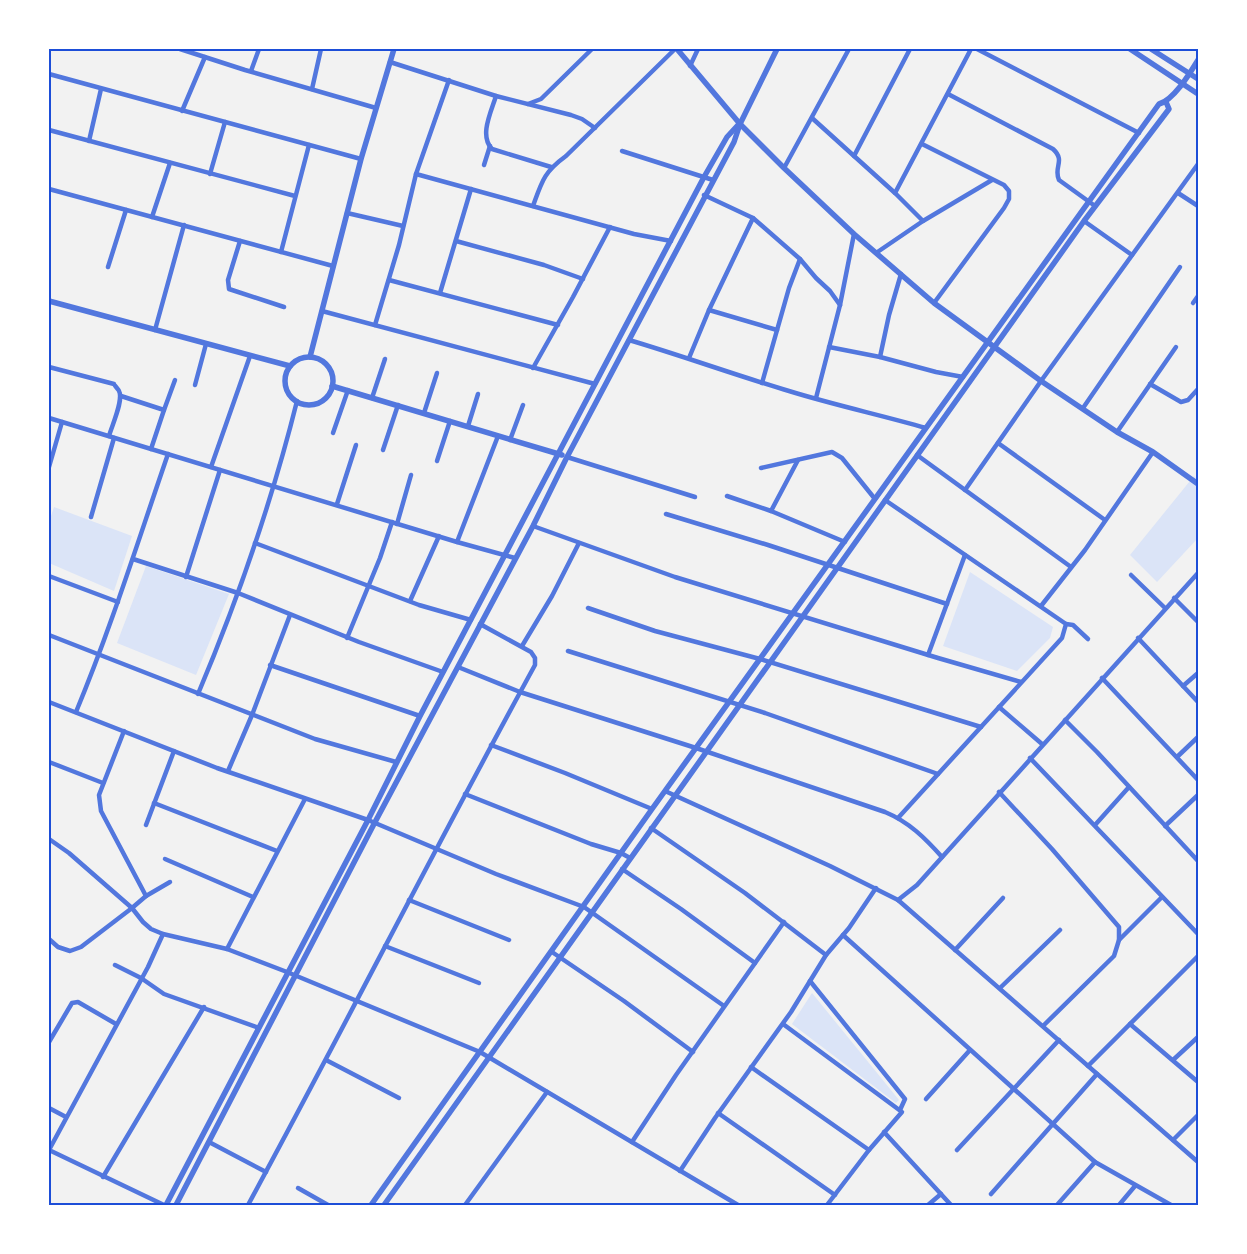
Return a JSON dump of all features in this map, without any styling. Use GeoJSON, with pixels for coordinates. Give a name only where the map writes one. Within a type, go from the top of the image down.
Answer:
{"type":"FeatureCollection","features":[{"type":"Feature","properties":{"kind":"street"},"geometry":{"type":"LineString","coordinates":[[180,49],[194,51],[205,57],[376,108]]}},
{"type":"Feature","properties":{"kind":"street"},"geometry":{"type":"LineString","coordinates":[[251,71],[259,49]]}},
{"type":"Feature","properties":{"kind":"street"},"geometry":{"type":"LineString","coordinates":[[312,89],[321,49]]}},
{"type":"Feature","properties":{"kind":"street"},"geometry":{"type":"LineString","coordinates":[[310,357],[361,159],[394,49]]}},
{"type":"Feature","properties":{"kind":"street"},"geometry":{"type":"LineString","coordinates":[[527,104],[541,99],[592,49]]}},
{"type":"Feature","properties":{"kind":"street"},"geometry":{"type":"LineString","coordinates":[[533,206],[541,184],[551,167],[566,156],[676,49],[740,124],[784,168],[854,234],[934,303],[1041,381],[1117,432],[1152,452],[1198,484]]}},
{"type":"Feature","properties":{"kind":"street"},"geometry":{"type":"LineString","coordinates":[[690,66],[698,49]]}},
{"type":"Feature","properties":{"kind":"street"},"geometry":{"type":"LineString","coordinates":[[176,1205],[374,824],[533,526],[567,456],[704,195],[734,142],[740,124],[777,49]]}},
{"type":"Feature","properties":{"kind":"street"},"geometry":{"type":"LineString","coordinates":[[784,168],[850,49]]}},
{"type":"Feature","properties":{"kind":"street"},"geometry":{"type":"LineString","coordinates":[[854,156],[910,49]]}},
{"type":"Feature","properties":{"kind":"street"},"geometry":{"type":"LineString","coordinates":[[895,192],[971,49]]}},
{"type":"Feature","properties":{"kind":"street"},"geometry":{"type":"LineString","coordinates":[[977,49],[1139,133]]}},
{"type":"Feature","properties":{"kind":"street"},"geometry":{"type":"LineString","coordinates":[[1130,49],[1198,94]]}},
{"type":"Feature","properties":{"kind":"street"},"geometry":{"type":"LineString","coordinates":[[1151,49],[1198,79]]}},
{"type":"Feature","properties":{"kind":"street"},"geometry":{"type":"LineString","coordinates":[[182,111],[205,57]]}},
{"type":"Feature","properties":{"kind":"street"},"geometry":{"type":"LineString","coordinates":[[384,1205],[1084,221],[1092,204],[1159,104],[1166,102],[1182,84],[1198,60]]}},
{"type":"Feature","properties":{"kind":"street"},"geometry":{"type":"LineString","coordinates":[[390,62],[496,96],[570,115],[582,119],[595,128]]}},
{"type":"Feature","properties":{"kind":"street"},"geometry":{"type":"LineString","coordinates":[[49,74],[361,159]]}},
{"type":"Feature","properties":{"kind":"street"},"geometry":{"type":"LineString","coordinates":[[375,325],[389,280],[416,174],[449,80]]}},
{"type":"Feature","properties":{"kind":"street"},"geometry":{"type":"LineString","coordinates":[[90,141],[101,88]]}},
{"type":"Feature","properties":{"kind":"street"},"geometry":{"type":"LineString","coordinates":[[948,94],[1053,149],[1058,153],[1060,159],[1057,175],[1059,180],[1092,204]]}},
{"type":"Feature","properties":{"kind":"street"},"geometry":{"type":"LineString","coordinates":[[496,96],[485,135],[487,144],[492,149],[551,167]]}},
{"type":"Feature","properties":{"kind":"street"},"geometry":{"type":"LineString","coordinates":[[371,1205],[652,809],[963,377],[1092,204],[1169,108],[1166,102]]}},
{"type":"Feature","properties":{"kind":"street"},"geometry":{"type":"LineString","coordinates":[[812,118],[895,192],[923,221]]}},
{"type":"Feature","properties":{"kind":"street"},"geometry":{"type":"LineString","coordinates":[[210,174],[224,122]]}},
{"type":"Feature","properties":{"kind":"street"},"geometry":{"type":"LineString","coordinates":[[163,934],[49,1150],[165,1205],[704,177],[727,137],[740,124]]}},
{"type":"Feature","properties":{"kind":"street"},"geometry":{"type":"LineString","coordinates":[[49,130],[295,196]]}},
{"type":"Feature","properties":{"kind":"street"},"geometry":{"type":"LineString","coordinates":[[922,144],[1004,185],[1009,191],[1009,199],[934,303]]}},
{"type":"Feature","properties":{"kind":"street"},"geometry":{"type":"LineString","coordinates":[[281,252],[309,145]]}},
{"type":"Feature","properties":{"kind":"street"},"geometry":{"type":"LineString","coordinates":[[484,165],[490,146]]}},
{"type":"Feature","properties":{"kind":"street"},"geometry":{"type":"LineString","coordinates":[[622,152],[713,180]]}},
{"type":"Feature","properties":{"kind":"street"},"geometry":{"type":"LineString","coordinates":[[152,217],[170,163]]}},
{"type":"Feature","properties":{"kind":"street"},"geometry":{"type":"LineString","coordinates":[[965,490],[1041,381],[1198,164]]}},
{"type":"Feature","properties":{"kind":"street"},"geometry":{"type":"LineString","coordinates":[[416,174],[610,228],[672,241]]}},
{"type":"Feature","properties":{"kind":"street"},"geometry":{"type":"LineString","coordinates":[[876,253],[923,221],[992,180]]}},
{"type":"Feature","properties":{"kind":"street"},"geometry":{"type":"LineString","coordinates":[[49,189],[333,266]]}},
{"type":"Feature","properties":{"kind":"street"},"geometry":{"type":"LineString","coordinates":[[440,293],[471,189]]}},
{"type":"Feature","properties":{"kind":"street"},"geometry":{"type":"LineString","coordinates":[[1178,193],[1198,206]]}},
{"type":"Feature","properties":{"kind":"street"},"geometry":{"type":"LineString","coordinates":[[704,195],[753,218],[800,259],[830,291],[840,306]]}},
{"type":"Feature","properties":{"kind":"street"},"geometry":{"type":"LineString","coordinates":[[108,267],[126,210]]}},
{"type":"Feature","properties":{"kind":"street"},"geometry":{"type":"LineString","coordinates":[[347,213],[403,226]]}},
{"type":"Feature","properties":{"kind":"street"},"geometry":{"type":"LineString","coordinates":[[689,358],[709,310],[753,218]]}},
{"type":"Feature","properties":{"kind":"street"},"geometry":{"type":"LineString","coordinates":[[1084,221],[1132,255]]}},
{"type":"Feature","properties":{"kind":"street"},"geometry":{"type":"LineString","coordinates":[[155,330],[184,225]]}},
{"type":"Feature","properties":{"kind":"street"},"geometry":{"type":"LineString","coordinates":[[533,368],[610,228]]}},
{"type":"Feature","properties":{"kind":"street"},"geometry":{"type":"LineString","coordinates":[[816,398],[840,306],[854,234]]}},
{"type":"Feature","properties":{"kind":"street"},"geometry":{"type":"LineString","coordinates":[[240,240],[228,280],[229,289],[284,307]]}},
{"type":"Feature","properties":{"kind":"street"},"geometry":{"type":"LineString","coordinates":[[456,241],[544,264],[583,279]]}},
{"type":"Feature","properties":{"kind":"street"},"geometry":{"type":"LineString","coordinates":[[762,383],[789,288],[800,259]]}},
{"type":"Feature","properties":{"kind":"street"},"geometry":{"type":"LineString","coordinates":[[1083,408],[1180,267]]}},
{"type":"Feature","properties":{"kind":"street"},"geometry":{"type":"LineString","coordinates":[[880,357],[889,315],[901,274]]}},
{"type":"Feature","properties":{"kind":"street"},"geometry":{"type":"LineString","coordinates":[[389,280],[558,325]]}},
{"type":"Feature","properties":{"kind":"street"},"geometry":{"type":"LineString","coordinates":[[1193,303],[1198,296]]}},
{"type":"Feature","properties":{"kind":"street"},"geometry":{"type":"LineString","coordinates":[[49,301],[290,366]]}},
{"type":"Feature","properties":{"kind":"street"},"geometry":{"type":"LineString","coordinates":[[709,310],[777,330]]}},
{"type":"Feature","properties":{"kind":"street"},"geometry":{"type":"LineString","coordinates":[[322,311],[595,384]]}},
{"type":"Feature","properties":{"kind":"street"},"geometry":{"type":"LineString","coordinates":[[629,340],[762,383],[926,428]]}},
{"type":"Feature","properties":{"kind":"street"},"geometry":{"type":"LineString","coordinates":[[195,385],[206,344]]}},
{"type":"Feature","properties":{"kind":"street"},"geometry":{"type":"LineString","coordinates":[[829,346],[963,377]]}},
{"type":"Feature","properties":{"kind":"street"},"geometry":{"type":"LineString","coordinates":[[1117,432],[1176,347]]}},
{"type":"Feature","properties":{"kind":"street"},"geometry":{"type":"LineString","coordinates":[[211,467],[250,356]]}},
{"type":"Feature","properties":{"kind":"street"},"geometry":{"type":"LineString","coordinates":[[310,357],[323,361],[328,366],[333,379],[332,386],[326,397],[315,404],[303,404],[297,401],[288,391],[286,385],[285,379],[290,366],[296,361],[310,357]]}},
{"type":"Feature","properties":{"kind":"street"},"geometry":{"type":"LineString","coordinates":[[372,398],[386,359]]}},
{"type":"Feature","properties":{"kind":"street"},"geometry":{"type":"LineString","coordinates":[[49,367],[114,384],[121,396],[103,480],[91,518]]}},
{"type":"Feature","properties":{"kind":"street"},"geometry":{"type":"LineString","coordinates":[[424,413],[437,373]]}},
{"type":"Feature","properties":{"kind":"street"},"geometry":{"type":"LineString","coordinates":[[151,449],[175,380]]}},
{"type":"Feature","properties":{"kind":"street"},"geometry":{"type":"LineString","coordinates":[[1150,384],[1181,402],[1188,400],[1198,389]]}},
{"type":"Feature","properties":{"kind":"street"},"geometry":{"type":"LineString","coordinates":[[332,386],[567,456],[695,497]]}},
{"type":"Feature","properties":{"kind":"street"},"geometry":{"type":"LineString","coordinates":[[333,433],[348,390]]}},
{"type":"Feature","properties":{"kind":"street"},"geometry":{"type":"LineString","coordinates":[[468,426],[478,394]]}},
{"type":"Feature","properties":{"kind":"street"},"geometry":{"type":"LineString","coordinates":[[121,396],[164,410]]}},
{"type":"Feature","properties":{"kind":"street"},"geometry":{"type":"LineString","coordinates":[[198,694],[226,629],[238,594],[285,447],[297,401]]}},
{"type":"Feature","properties":{"kind":"street"},"geometry":{"type":"LineString","coordinates":[[384,450],[398,405]]}},
{"type":"Feature","properties":{"kind":"street"},"geometry":{"type":"LineString","coordinates":[[510,440],[523,405]]}},
{"type":"Feature","properties":{"kind":"street"},"geometry":{"type":"LineString","coordinates":[[49,418],[515,558]]}},
{"type":"Feature","properties":{"kind":"street"},"geometry":{"type":"LineString","coordinates":[[437,461],[450,421]]}},
{"type":"Feature","properties":{"kind":"street"},"geometry":{"type":"LineString","coordinates":[[49,467],[62,422]]}},
{"type":"Feature","properties":{"kind":"street"},"geometry":{"type":"LineString","coordinates":[[457,542],[498,436]]}},
{"type":"Feature","properties":{"kind":"street"},"geometry":{"type":"LineString","coordinates":[[998,443],[1105,520]]}},
{"type":"Feature","properties":{"kind":"street"},"geometry":{"type":"LineString","coordinates":[[337,504],[356,445]]}},
{"type":"Feature","properties":{"kind":"street"},"geometry":{"type":"LineString","coordinates":[[761,468],[828,452],[839,456],[875,499]]}},
{"type":"Feature","properties":{"kind":"street"},"geometry":{"type":"LineString","coordinates":[[1041,606],[1105,520],[1152,452]]}},
{"type":"Feature","properties":{"kind":"street"},"geometry":{"type":"LineString","coordinates":[[76,712],[100,654],[168,454]]}},
{"type":"Feature","properties":{"kind":"street"},"geometry":{"type":"LineString","coordinates":[[917,455],[1071,567]]}},
{"type":"Feature","properties":{"kind":"street"},"geometry":{"type":"LineString","coordinates":[[770,511],[798,459]]}},
{"type":"Feature","properties":{"kind":"street"},"geometry":{"type":"LineString","coordinates":[[186,577],[220,470]]}},
{"type":"Feature","properties":{"kind":"street"},"geometry":{"type":"LineString","coordinates":[[347,638],[395,523],[411,475]]}},
{"type":"Feature","properties":{"kind":"street"},"geometry":{"type":"LineString","coordinates":[[727,496],[770,511],[845,542]]}},
{"type":"Feature","properties":{"kind":"street"},"geometry":{"type":"LineString","coordinates":[[885,500],[1066,624],[1073,625],[1088,639]]}},
{"type":"Feature","properties":{"kind":"street"},"geometry":{"type":"LineString","coordinates":[[666,514],[768,545],[947,604]]}},
{"type":"Feature","properties":{"kind":"street"},"geometry":{"type":"LineString","coordinates":[[533,526],[675,577],[1021,682]]}},
{"type":"Feature","properties":{"kind":"street"},"geometry":{"type":"LineString","coordinates":[[410,601],[439,536]]}},
{"type":"Feature","properties":{"kind":"street"},"geometry":{"type":"LineString","coordinates":[[255,542],[368,586],[471,620]]}},
{"type":"Feature","properties":{"kind":"street"},"geometry":{"type":"LineString","coordinates":[[522,646],[552,596],[579,543]]}},
{"type":"Feature","properties":{"kind":"street"},"geometry":{"type":"LineString","coordinates":[[928,655],[965,556]]}},
{"type":"Feature","properties":{"kind":"street"},"geometry":{"type":"LineString","coordinates":[[133,559],[238,594],[347,638],[443,672]]}},
{"type":"Feature","properties":{"kind":"street"},"geometry":{"type":"LineString","coordinates":[[898,900],[917,884],[942,857],[1198,573]]}},
{"type":"Feature","properties":{"kind":"street"},"geometry":{"type":"LineString","coordinates":[[1131,575],[1165,608]]}},
{"type":"Feature","properties":{"kind":"street"},"geometry":{"type":"LineString","coordinates":[[49,576],[118,602]]}},
{"type":"Feature","properties":{"kind":"street"},"geometry":{"type":"LineString","coordinates":[[1174,598],[1198,622]]}},
{"type":"Feature","properties":{"kind":"street"},"geometry":{"type":"LineString","coordinates":[[588,608],[655,631],[760,659],[981,727]]}},
{"type":"Feature","properties":{"kind":"street"},"geometry":{"type":"LineString","coordinates":[[228,771],[252,715],[290,615]]}},
{"type":"Feature","properties":{"kind":"street"},"geometry":{"type":"LineString","coordinates":[[248,1205],[535,665],[535,658],[531,652],[480,624]]}},
{"type":"Feature","properties":{"kind":"street"},"geometry":{"type":"LineString","coordinates":[[898,818],[1062,638],[1066,624]]}},
{"type":"Feature","properties":{"kind":"street"},"geometry":{"type":"LineString","coordinates":[[49,635],[315,739],[396,762]]}},
{"type":"Feature","properties":{"kind":"street"},"geometry":{"type":"LineString","coordinates":[[1138,638],[1198,702]]}},
{"type":"Feature","properties":{"kind":"street"},"geometry":{"type":"LineString","coordinates":[[568,652],[773,716],[938,774]]}},
{"type":"Feature","properties":{"kind":"street"},"geometry":{"type":"LineString","coordinates":[[270,665],[420,716]]}},
{"type":"Feature","properties":{"kind":"street"},"geometry":{"type":"LineString","coordinates":[[458,667],[520,692],[869,806],[898,818],[924,837],[942,857]]}},
{"type":"Feature","properties":{"kind":"street"},"geometry":{"type":"LineString","coordinates":[[1183,686],[1198,673]]}},
{"type":"Feature","properties":{"kind":"street"},"geometry":{"type":"LineString","coordinates":[[1102,678],[1198,780]]}},
{"type":"Feature","properties":{"kind":"street"},"geometry":{"type":"LineString","coordinates":[[49,702],[228,771],[368,820],[435,850],[584,907],[724,1006]]}},
{"type":"Feature","properties":{"kind":"street"},"geometry":{"type":"LineString","coordinates":[[999,707],[1042,744]]}},
{"type":"Feature","properties":{"kind":"street"},"geometry":{"type":"LineString","coordinates":[[1065,720],[1098,752],[1198,861]]}},
{"type":"Feature","properties":{"kind":"street"},"geometry":{"type":"LineString","coordinates":[[124,731],[99,795],[101,811],[146,896]]}},
{"type":"Feature","properties":{"kind":"street"},"geometry":{"type":"LineString","coordinates":[[1177,757],[1198,738]]}},
{"type":"Feature","properties":{"kind":"street"},"geometry":{"type":"LineString","coordinates":[[491,745],[565,772],[652,809]]}},
{"type":"Feature","properties":{"kind":"street"},"geometry":{"type":"LineString","coordinates":[[146,825],[174,751]]}},
{"type":"Feature","properties":{"kind":"street"},"geometry":{"type":"LineString","coordinates":[[1030,758],[1198,934]]}},
{"type":"Feature","properties":{"kind":"street"},"geometry":{"type":"LineString","coordinates":[[49,762],[103,783]]}},
{"type":"Feature","properties":{"kind":"street"},"geometry":{"type":"LineString","coordinates":[[1095,825],[1129,787]]}},
{"type":"Feature","properties":{"kind":"street"},"geometry":{"type":"LineString","coordinates":[[665,792],[876,888],[898,900],[1198,1162]]}},
{"type":"Feature","properties":{"kind":"street"},"geometry":{"type":"LineString","coordinates":[[999,792],[1052,849],[1119,927],[1119,940],[1114,956],[1042,1026]]}},
{"type":"Feature","properties":{"kind":"street"},"geometry":{"type":"LineString","coordinates":[[465,794],[630,858]]}},
{"type":"Feature","properties":{"kind":"street"},"geometry":{"type":"LineString","coordinates":[[1165,826],[1198,794]]}},
{"type":"Feature","properties":{"kind":"street"},"geometry":{"type":"LineString","coordinates":[[227,949],[305,799]]}},
{"type":"Feature","properties":{"kind":"street"},"geometry":{"type":"LineString","coordinates":[[154,803],[277,851]]}},
{"type":"Feature","properties":{"kind":"street"},"geometry":{"type":"LineString","coordinates":[[651,828],[784,922],[826,955]]}},
{"type":"Feature","properties":{"kind":"street"},"geometry":{"type":"LineString","coordinates":[[49,839],[69,853],[132,908],[151,929],[163,934],[227,949],[480,1052],[738,1205]]}},
{"type":"Feature","properties":{"kind":"street"},"geometry":{"type":"LineString","coordinates":[[165,859],[253,897]]}},
{"type":"Feature","properties":{"kind":"street"},"geometry":{"type":"LineString","coordinates":[[622,869],[755,963]]}},
{"type":"Feature","properties":{"kind":"street"},"geometry":{"type":"LineString","coordinates":[[49,939],[58,946],[70,951],[81,947],[146,896],[170,882]]}},
{"type":"Feature","properties":{"kind":"street"},"geometry":{"type":"LineString","coordinates":[[680,1171],[718,1113],[782,1024],[826,955],[844,935],[876,888]]}},
{"type":"Feature","properties":{"kind":"street"},"geometry":{"type":"LineString","coordinates":[[1119,940],[1162,897]]}},
{"type":"Feature","properties":{"kind":"street"},"geometry":{"type":"LineString","coordinates":[[955,950],[1003,898]]}},
{"type":"Feature","properties":{"kind":"street"},"geometry":{"type":"LineString","coordinates":[[409,900],[509,940]]}},
{"type":"Feature","properties":{"kind":"street"},"geometry":{"type":"LineString","coordinates":[[632,1142],[692,1052],[784,922]]}},
{"type":"Feature","properties":{"kind":"street"},"geometry":{"type":"LineString","coordinates":[[1000,988],[1060,930]]}},
{"type":"Feature","properties":{"kind":"street"},"geometry":{"type":"LineString","coordinates":[[844,935],[1095,1162],[1170,1205]]}},
{"type":"Feature","properties":{"kind":"street"},"geometry":{"type":"LineString","coordinates":[[385,946],[479,983]]}},
{"type":"Feature","properties":{"kind":"street"},"geometry":{"type":"LineString","coordinates":[[552,952],[624,1001],[692,1052]]}},
{"type":"Feature","properties":{"kind":"street"},"geometry":{"type":"LineString","coordinates":[[1088,1066],[1198,956]]}},
{"type":"Feature","properties":{"kind":"street"},"geometry":{"type":"LineString","coordinates":[[115,965],[141,978],[164,994],[259,1028]]}},
{"type":"Feature","properties":{"kind":"street"},"geometry":{"type":"LineString","coordinates":[[810,981],[905,1100],[900,1110],[902,1112],[827,1205]]}},
{"type":"Feature","properties":{"kind":"street"},"geometry":{"type":"LineString","coordinates":[[49,1042],[72,1003],[78,1002],[116,1024]]}},
{"type":"Feature","properties":{"kind":"street"},"geometry":{"type":"LineString","coordinates":[[103,1177],[204,1007]]}},
{"type":"Feature","properties":{"kind":"street"},"geometry":{"type":"LineString","coordinates":[[782,1024],[900,1110]]}},
{"type":"Feature","properties":{"kind":"street"},"geometry":{"type":"LineString","coordinates":[[1130,1024],[1198,1082]]}},
{"type":"Feature","properties":{"kind":"street"},"geometry":{"type":"LineString","coordinates":[[1172,1060],[1198,1037]]}},
{"type":"Feature","properties":{"kind":"street"},"geometry":{"type":"LineString","coordinates":[[957,1150],[1059,1040]]}},
{"type":"Feature","properties":{"kind":"street"},"geometry":{"type":"LineString","coordinates":[[926,1099],[970,1050]]}},
{"type":"Feature","properties":{"kind":"street"},"geometry":{"type":"LineString","coordinates":[[326,1060],[399,1098]]}},
{"type":"Feature","properties":{"kind":"street"},"geometry":{"type":"LineString","coordinates":[[751,1067],[870,1150]]}},
{"type":"Feature","properties":{"kind":"street"},"geometry":{"type":"LineString","coordinates":[[992,1194],[1097,1074]]}},
{"type":"Feature","properties":{"kind":"street"},"geometry":{"type":"LineString","coordinates":[[465,1205],[547,1092]]}},
{"type":"Feature","properties":{"kind":"street"},"geometry":{"type":"LineString","coordinates":[[49,1108],[66,1117]]}},
{"type":"Feature","properties":{"kind":"street"},"geometry":{"type":"LineString","coordinates":[[718,1113],[835,1194]]}},
{"type":"Feature","properties":{"kind":"street"},"geometry":{"type":"LineString","coordinates":[[1173,1140],[1198,1116]]}},
{"type":"Feature","properties":{"kind":"street"},"geometry":{"type":"LineString","coordinates":[[884,1132],[951,1205]]}},
{"type":"Feature","properties":{"kind":"street"},"geometry":{"type":"LineString","coordinates":[[209,1142],[266,1172]]}},
{"type":"Feature","properties":{"kind":"street"},"geometry":{"type":"LineString","coordinates":[[1057,1205],[1095,1162]]}},
{"type":"Feature","properties":{"kind":"street"},"geometry":{"type":"LineString","coordinates":[[1119,1205],[1135,1186]]}},
{"type":"Feature","properties":{"kind":"street"},"geometry":{"type":"LineString","coordinates":[[298,1188],[328,1205]]}},
{"type":"Feature","properties":{"kind":"street"},"geometry":{"type":"LineString","coordinates":[[928,1205],[941,1194]]}},
{"type":"Feature","properties":{"kind":"shaded area"},"geometry":{"type":"Polygon","coordinates":[[[1194,476],[1198,481],[1198,538],[1157,582],[1130,555],[1194,476]]]}},
{"type":"Feature","properties":{"kind":"shaded area"},"geometry":{"type":"Polygon","coordinates":[[[54,507],[132,536],[114,591],[49,563],[49,522],[54,507]]]}},
{"type":"Feature","properties":{"kind":"shaded area"},"geometry":{"type":"Polygon","coordinates":[[[146,566],[229,594],[196,675],[117,643],[146,566]]]}},
{"type":"Feature","properties":{"kind":"shaded area"},"geometry":{"type":"Polygon","coordinates":[[[970,572],[1053,627],[1050,638],[1017,671],[943,646],[970,572]]]}},
{"type":"Feature","properties":{"kind":"shaded area"},"geometry":{"type":"Polygon","coordinates":[[[812,993],[899,1100],[896,1103],[792,1024],[812,993]]]}}]}
